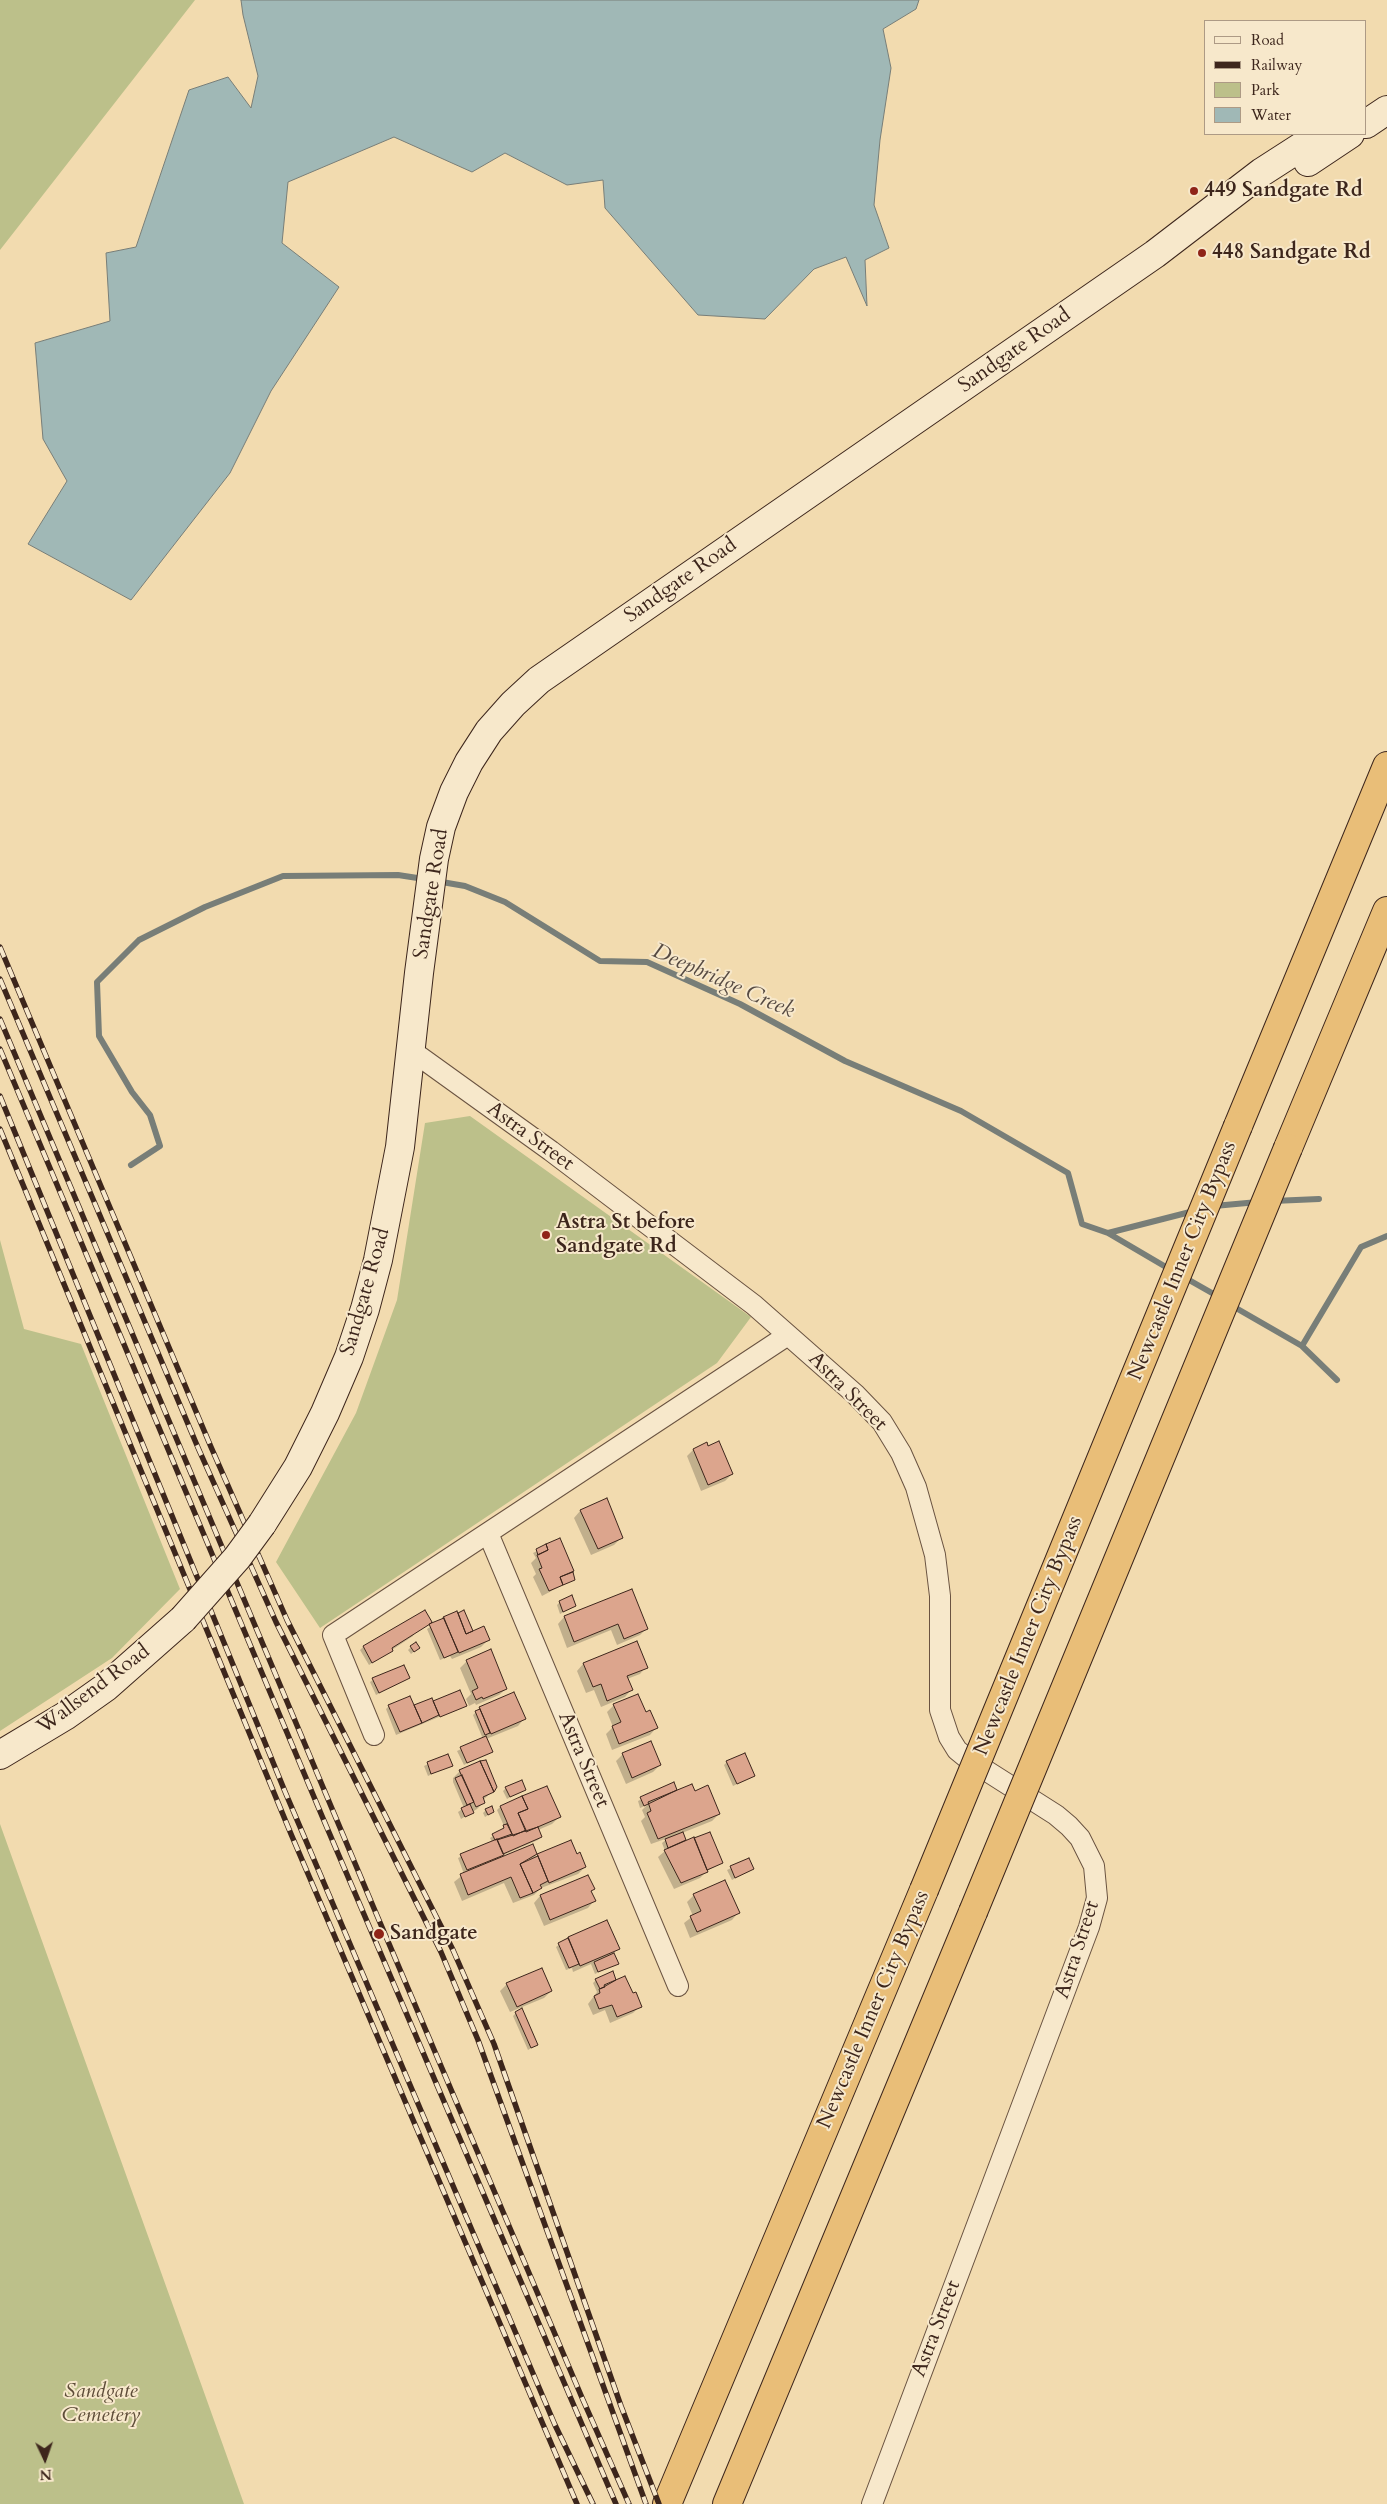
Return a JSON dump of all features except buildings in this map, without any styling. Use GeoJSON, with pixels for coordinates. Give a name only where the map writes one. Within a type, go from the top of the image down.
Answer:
{"type":"FeatureCollection","features":[{"type":"Feature","properties":{"kind":"highway","name":"Newcastle Inner City Bypass"},"geometry":{"type":"LineString","coordinates":[[667,2504],[924,1890],[1387,766]]}},
{"type":"Feature","properties":{"kind":"highway"},"geometry":{"type":"LineString","coordinates":[[727,2504],[1387,911]]}},
{"type":"Feature","properties":{"kind":"main road"},"geometry":{"type":"LineString","coordinates":[[1367,104],[1387,91]]}},
{"type":"Feature","properties":{"kind":"main road"},"geometry":{"type":"LineString","coordinates":[[1367,123],[1387,110]]}},
{"type":"Feature","properties":{"kind":"main road","name":"Sandgate Road"},"geometry":{"type":"LineString","coordinates":[[182,1619],[237,1558],[262,1524],[298,1467],[325,1413],[349,1357],[365,1309],[378,1260],[400,1147],[427,904],[441,827],[454,792],[469,762],[489,731],[513,704],[539,680],[1155,254],[1262,172],[1319,135]]}},
{"type":"Feature","properties":{"kind":"main road","name":"Sandgate Road"},"geometry":{"type":"LineString","coordinates":[[1155,254],[1270,186],[1348,135]]}},
{"type":"Feature","properties":{"kind":"main road","name":"Wallsend Road"},"geometry":{"type":"LineString","coordinates":[[0,1755],[65,1716],[106,1687],[182,1619]]}},
{"type":"Feature","properties":{"kind":"street","name":"Astra Street"},"geometry":{"type":"LineString","coordinates":[[412,1051],[551,1151],[754,1305],[855,1394],[882,1422],[900,1453],[916,1487],[935,1555],[940,1596],[940,1710],[949,1737],[957,1750],[968,1759],[1056,1815],[1069,1826],[1088,1852],[1097,1881],[1097,1898],[1090,1927],[872,2504]]}},
{"type":"Feature","properties":{"kind":"street","name":"Astra Street"},"geometry":{"type":"LineString","coordinates":[[374,1735],[333,1635],[788,1335]]}},
{"type":"Feature","properties":{"kind":"street","name":"Astra Street"},"geometry":{"type":"LineString","coordinates":[[488,1533],[678,1986]]}},
{"type":"Feature","properties":{"kind":"green space"},"geometry":{"type":"Polygon","coordinates":[[[0,0],[195,0],[0,250],[0,0]]]}},
{"type":"Feature","properties":{"kind":"green space"},"geometry":{"type":"Polygon","coordinates":[[[470,1116],[751,1317],[717,1363],[320,1628],[276,1562],[356,1413],[397,1300],[425,1123],[470,1116]]]}},
{"type":"Feature","properties":{"kind":"green space"},"geometry":{"type":"Polygon","coordinates":[[[0,1240],[24,1329],[81,1344],[180,1589],[112,1658],[0,1731],[0,1240]]]}},
{"type":"Feature","properties":{"kind":"green space","name":"Sandgate Cemetery"},"geometry":{"type":"Polygon","coordinates":[[[0,1824],[171,2300],[244,2504],[0,2504],[0,1824]]]}},
{"type":"Feature","properties":{"kind":"water"},"geometry":{"type":"Polygon","coordinates":[[[241,0],[919,0],[916,9],[883,29],[891,68],[880,140],[874,205],[889,248],[865,260],[867,306],[846,257],[814,269],[765,319],[698,315],[605,208],[603,180],[567,185],[505,153],[472,172],[394,137],[288,182],[282,243],[339,287],[271,391],[230,473],[131,600],[28,544],[67,481],[43,439],[35,343],[110,321],[106,253],[136,247],[189,90],[228,77],[251,108],[258,76],[241,0]]]}},
{"type":"Feature","properties":{"kind":"waterway","name":"Deepbridge Creek"},"geometry":{"type":"LineString","coordinates":[[131,1165],[160,1146],[150,1115],[132,1092],[99,1036],[97,982],[139,940],[205,907],[283,876],[398,875],[424,879]]}},
{"type":"Feature","properties":{"kind":"waterway","name":"Deepbridge Creek"},"geometry":{"type":"LineString","coordinates":[[436,881],[465,886],[505,902],[600,961],[647,962],[740,1004],[845,1061],[961,1111],[1068,1173],[1082,1224],[1108,1233]]}},
{"type":"Feature","properties":{"kind":"waterway"},"geometry":{"type":"LineString","coordinates":[[1273,1201],[1319,1199]]}},
{"type":"Feature","properties":{"kind":"waterway"},"geometry":{"type":"LineString","coordinates":[[1214,1206],[1258,1202]]}},
{"type":"Feature","properties":{"kind":"waterway"},"geometry":{"type":"LineString","coordinates":[[1171,1270],[1108,1233],[1194,1211]]}},
{"type":"Feature","properties":{"kind":"waterway"},"geometry":{"type":"LineString","coordinates":[[1229,1304],[1302,1346],[1361,1247],[1387,1236]]}},
{"type":"Feature","properties":{"kind":"waterway"},"geometry":{"type":"LineString","coordinates":[[1182,1276],[1219,1297]]}},
{"type":"Feature","properties":{"kind":"waterway"},"geometry":{"type":"LineString","coordinates":[[1302,1346],[1337,1380]]}},
{"type":"Feature","properties":{"kind":"railway"},"geometry":{"type":"LineString","coordinates":[[0,947],[211,1447],[287,1620],[453,1950],[494,2044],[621,2406],[659,2504]]}},
{"type":"Feature","properties":{"kind":"railway"},"geometry":{"type":"LineString","coordinates":[[0,979],[199,1450],[276,1622],[441,1952],[478,2040],[646,2504]]}},
{"type":"Feature","properties":{"kind":"railway"},"geometry":{"type":"LineString","coordinates":[[0,1019],[370,1899],[629,2504]]}},
{"type":"Feature","properties":{"kind":"railway"},"geometry":{"type":"LineString","coordinates":[[0,1049],[322,1816],[616,2504]]}},
{"type":"Feature","properties":{"kind":"railway"},"geometry":{"type":"LineString","coordinates":[[0,1096],[286,1794],[555,2425],[593,2504]]}},
{"type":"Feature","properties":{"kind":"railway"},"geometry":{"type":"LineString","coordinates":[[0,1129],[291,1834],[577,2504]]}},
{"type":"Feature","properties":{"kind":"place","name":"449 Sandgate Rd"},"geometry":{"type":"Point","coordinates":[1194,191]}},
{"type":"Feature","properties":{"kind":"place","name":"448 Sandgate Rd"},"geometry":{"type":"Point","coordinates":[1202,253]}},
{"type":"Feature","properties":{"kind":"place","name":"Astra St before Sandgate Rd"},"geometry":{"type":"Point","coordinates":[546,1235]}},
{"type":"Feature","properties":{"kind":"place","name":"Sandgate"},"geometry":{"type":"Point","coordinates":[379,1934]}}]}
